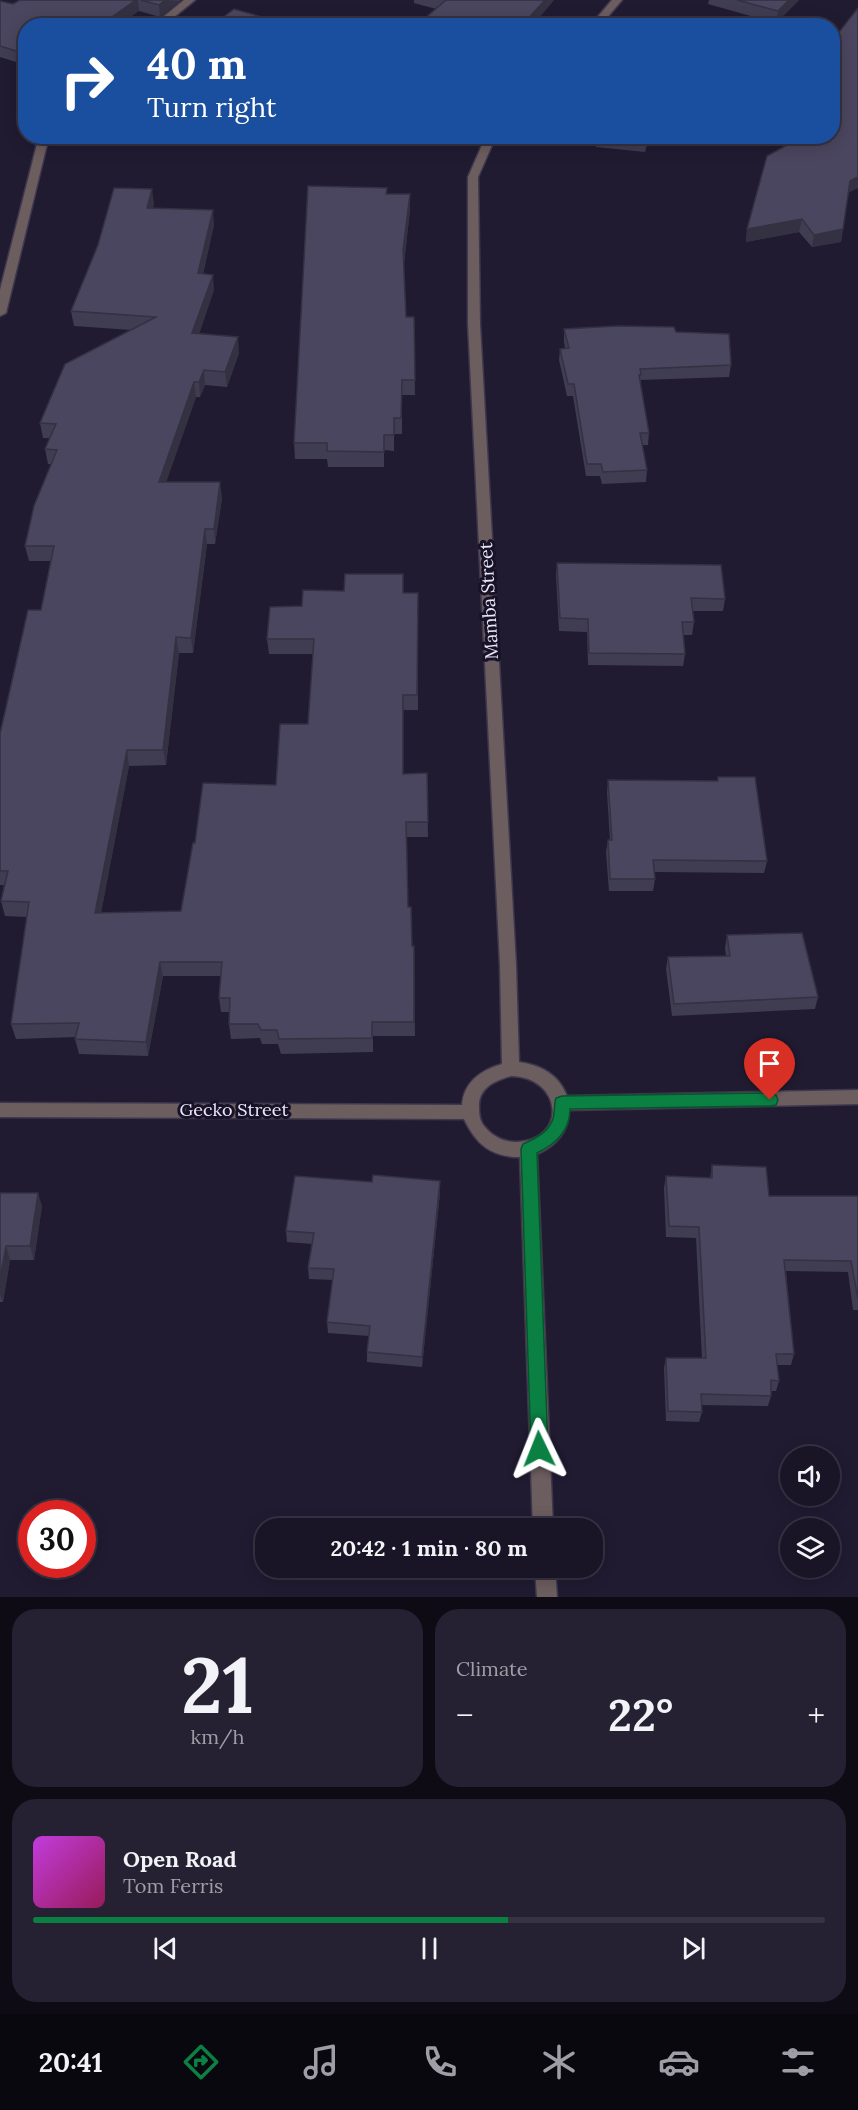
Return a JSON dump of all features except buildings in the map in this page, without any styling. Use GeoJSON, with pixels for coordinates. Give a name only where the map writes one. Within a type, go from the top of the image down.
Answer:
{"type":"FeatureCollection","features":[{"type":"Feature","properties":{"kind":"street"},"geometry":{"type":"LineString","coordinates":[[166,18],[190,0]]}},
{"type":"Feature","properties":{"kind":"street"},"geometry":{"type":"LineString","coordinates":[[601,18],[617,0]]}},
{"type":"Feature","properties":{"kind":"street"},"geometry":{"type":"LineString","coordinates":[[0,313],[42,144]]}},
{"type":"Feature","properties":{"kind":"street","name":"Mamba Street"},"geometry":{"type":"LineString","coordinates":[[487,144],[473,177],[474,312],[511,1069]]}},
{"type":"Feature","properties":{"kind":"street"},"geometry":{"type":"LineString","coordinates":[[511,1069],[525,1070],[543,1077],[557,1091],[562,1103],[562,1115],[556,1130],[544,1142],[528,1149],[505,1149],[494,1145],[477,1131],[469,1112],[472,1094],[483,1079],[501,1070],[511,1069]]}},
{"type":"Feature","properties":{"kind":"street"},"geometry":{"type":"LineString","coordinates":[[562,1103],[858,1097]]}},
{"type":"Feature","properties":{"kind":"street","name":"Gecko Street"},"geometry":{"type":"LineString","coordinates":[[0,1110],[469,1112]]}},
{"type":"Feature","properties":{"kind":"street"},"geometry":{"type":"LineString","coordinates":[[528,1149],[543,1518]]}},
{"type":"Feature","properties":{"kind":"street"},"geometry":{"type":"LineString","coordinates":[[546,1578],[547,1597]]}},
{"type":"Feature","properties":{"kind":"route"},"geometry":{"type":"LineString","coordinates":[[539,1449],[528,1149],[544,1142],[556,1130],[562,1115],[562,1103],[770,1100]]}}]}
